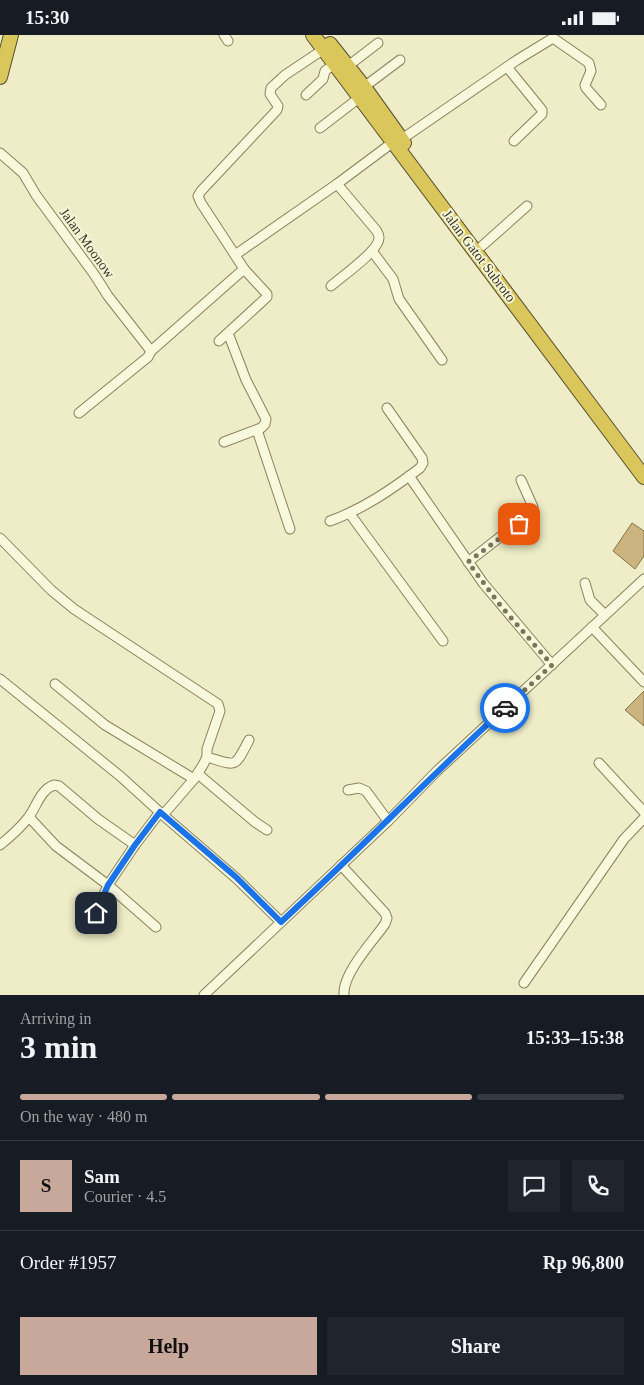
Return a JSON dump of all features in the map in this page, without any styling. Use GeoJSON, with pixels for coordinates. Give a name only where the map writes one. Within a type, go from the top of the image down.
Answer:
{"type":"FeatureCollection","features":[{"type":"Feature","properties":{"kind":"highway"},"geometry":{"type":"LineString","coordinates":[[0,77],[11,35]]}},
{"type":"Feature","properties":{"kind":"highway","name":"Jalan Gatot Subroto"},"geometry":{"type":"LineString","coordinates":[[313,35],[324,42],[348,67],[362,92],[644,477]]}},
{"type":"Feature","properties":{"kind":"highway","name":"Jalan Gatot Subroto"},"geometry":{"type":"LineString","coordinates":[[324,42],[334,64],[362,92]]}},
{"type":"Feature","properties":{"kind":"highway","name":"Jalan Gatot Subroto"},"geometry":{"type":"LineString","coordinates":[[398,140],[482,246],[644,464]]}},
{"type":"Feature","properties":{"kind":"street"},"geometry":{"type":"LineString","coordinates":[[235,255],[398,140],[550,39],[556,39],[589,63],[591,71],[585,85],[601,105]]}},
{"type":"Feature","properties":{"kind":"street"},"geometry":{"type":"LineString","coordinates":[[219,341],[268,297],[244,269],[198,196],[277,110],[278,106],[270,94],[271,88],[324,42]]}},
{"type":"Feature","properties":{"kind":"street"},"geometry":{"type":"LineString","coordinates":[[348,67],[378,43]]}},
{"type":"Feature","properties":{"kind":"street"},"geometry":{"type":"LineString","coordinates":[[320,128],[400,60]]}},
{"type":"Feature","properties":{"kind":"street"},"geometry":{"type":"LineString","coordinates":[[306,95],[323,79],[325,71],[334,64]]}},
{"type":"Feature","properties":{"kind":"street"},"geometry":{"type":"LineString","coordinates":[[508,67],[542,110],[542,114],[514,141]]}},
{"type":"Feature","properties":{"kind":"street","name":"Jalan Moonow"},"geometry":{"type":"LineString","coordinates":[[0,153],[23,173],[36,195],[108,296],[151,351]]}},
{"type":"Feature","properties":{"kind":"street"},"geometry":{"type":"LineString","coordinates":[[330,286],[372,251],[378,243],[378,233],[337,184]]}},
{"type":"Feature","properties":{"kind":"street"},"geometry":{"type":"LineString","coordinates":[[482,246],[527,206]]}},
{"type":"Feature","properties":{"kind":"street"},"geometry":{"type":"LineString","coordinates":[[372,251],[393,279],[399,299],[442,360]]}},
{"type":"Feature","properties":{"kind":"street"},"geometry":{"type":"LineString","coordinates":[[79,413],[148,357],[151,351],[244,269]]}},
{"type":"Feature","properties":{"kind":"street"},"geometry":{"type":"LineString","coordinates":[[224,442],[257,430],[265,424],[266,419],[246,380],[228,333]]}},
{"type":"Feature","properties":{"kind":"street"},"geometry":{"type":"LineString","coordinates":[[330,521],[350,514],[381,496],[420,468],[423,463],[422,458],[387,408]]}},
{"type":"Feature","properties":{"kind":"street"},"geometry":{"type":"LineString","coordinates":[[257,430],[290,529]]}},
{"type":"Feature","properties":{"kind":"street"},"geometry":{"type":"LineString","coordinates":[[409,476],[500,605],[552,665]]}},
{"type":"Feature","properties":{"kind":"street"},"geometry":{"type":"LineString","coordinates":[[468,562],[532,512],[533,507],[521,480]]}},
{"type":"Feature","properties":{"kind":"street"},"geometry":{"type":"LineString","coordinates":[[350,514],[443,641]]}},
{"type":"Feature","properties":{"kind":"street"},"geometry":{"type":"LineString","coordinates":[[0,538],[51,590],[74,609],[218,703],[220,711],[207,749],[207,757],[196,777],[135,845],[108,885],[96,913]]}},
{"type":"Feature","properties":{"kind":"street"},"geometry":{"type":"LineString","coordinates":[[204,995],[388,821],[436,771],[644,579]]}},
{"type":"Feature","properties":{"kind":"street"},"geometry":{"type":"LineString","coordinates":[[585,583],[590,600],[605,615]]}},
{"type":"Feature","properties":{"kind":"street"},"geometry":{"type":"LineString","coordinates":[[592,627],[644,682]]}},
{"type":"Feature","properties":{"kind":"street"},"geometry":{"type":"LineString","coordinates":[[0,679],[120,776],[236,877],[281,922]]}},
{"type":"Feature","properties":{"kind":"street"},"geometry":{"type":"LineString","coordinates":[[55,684],[105,725],[196,777],[267,830]]}},
{"type":"Feature","properties":{"kind":"street"},"geometry":{"type":"LineString","coordinates":[[207,757],[231,764],[235,763],[239,760],[249,740]]}},
{"type":"Feature","properties":{"kind":"street"},"geometry":{"type":"LineString","coordinates":[[599,763],[644,812]]}},
{"type":"Feature","properties":{"kind":"street"},"geometry":{"type":"LineString","coordinates":[[0,845],[14,834],[29,817],[44,791],[54,785],[59,786],[98,819],[135,845]]}},
{"type":"Feature","properties":{"kind":"street"},"geometry":{"type":"LineString","coordinates":[[348,790],[358,788],[366,791],[388,821]]}},
{"type":"Feature","properties":{"kind":"street"},"geometry":{"type":"LineString","coordinates":[[29,817],[56,846],[108,885],[156,927]]}},
{"type":"Feature","properties":{"kind":"street"},"geometry":{"type":"LineString","coordinates":[[524,983],[624,839],[644,818]]}},
{"type":"Feature","properties":{"kind":"street"},"geometry":{"type":"LineString","coordinates":[[341,865],[385,913],[387,918],[385,924],[350,973],[344,985],[344,995]]}},
{"type":"Feature","properties":{"kind":"building"},"geometry":{"type":"Polygon","coordinates":[[[632,523],[644,531],[644,556],[635,569],[613,551],[632,523]]]}},
{"type":"Feature","properties":{"kind":"building"},"geometry":{"type":"Polygon","coordinates":[[[644,691],[644,726],[625,710],[644,691]]]}},
{"type":"Feature","properties":{"kind":"way so far"},"geometry":{"type":"LineString","coordinates":[[505,708],[552,665],[500,605],[468,562],[519,524]]}},
{"type":"Feature","properties":{"kind":"route"},"geometry":{"type":"LineString","coordinates":[[96,913],[105,889],[160,812],[236,877],[281,922],[388,821],[436,771],[505,708]]}}]}
